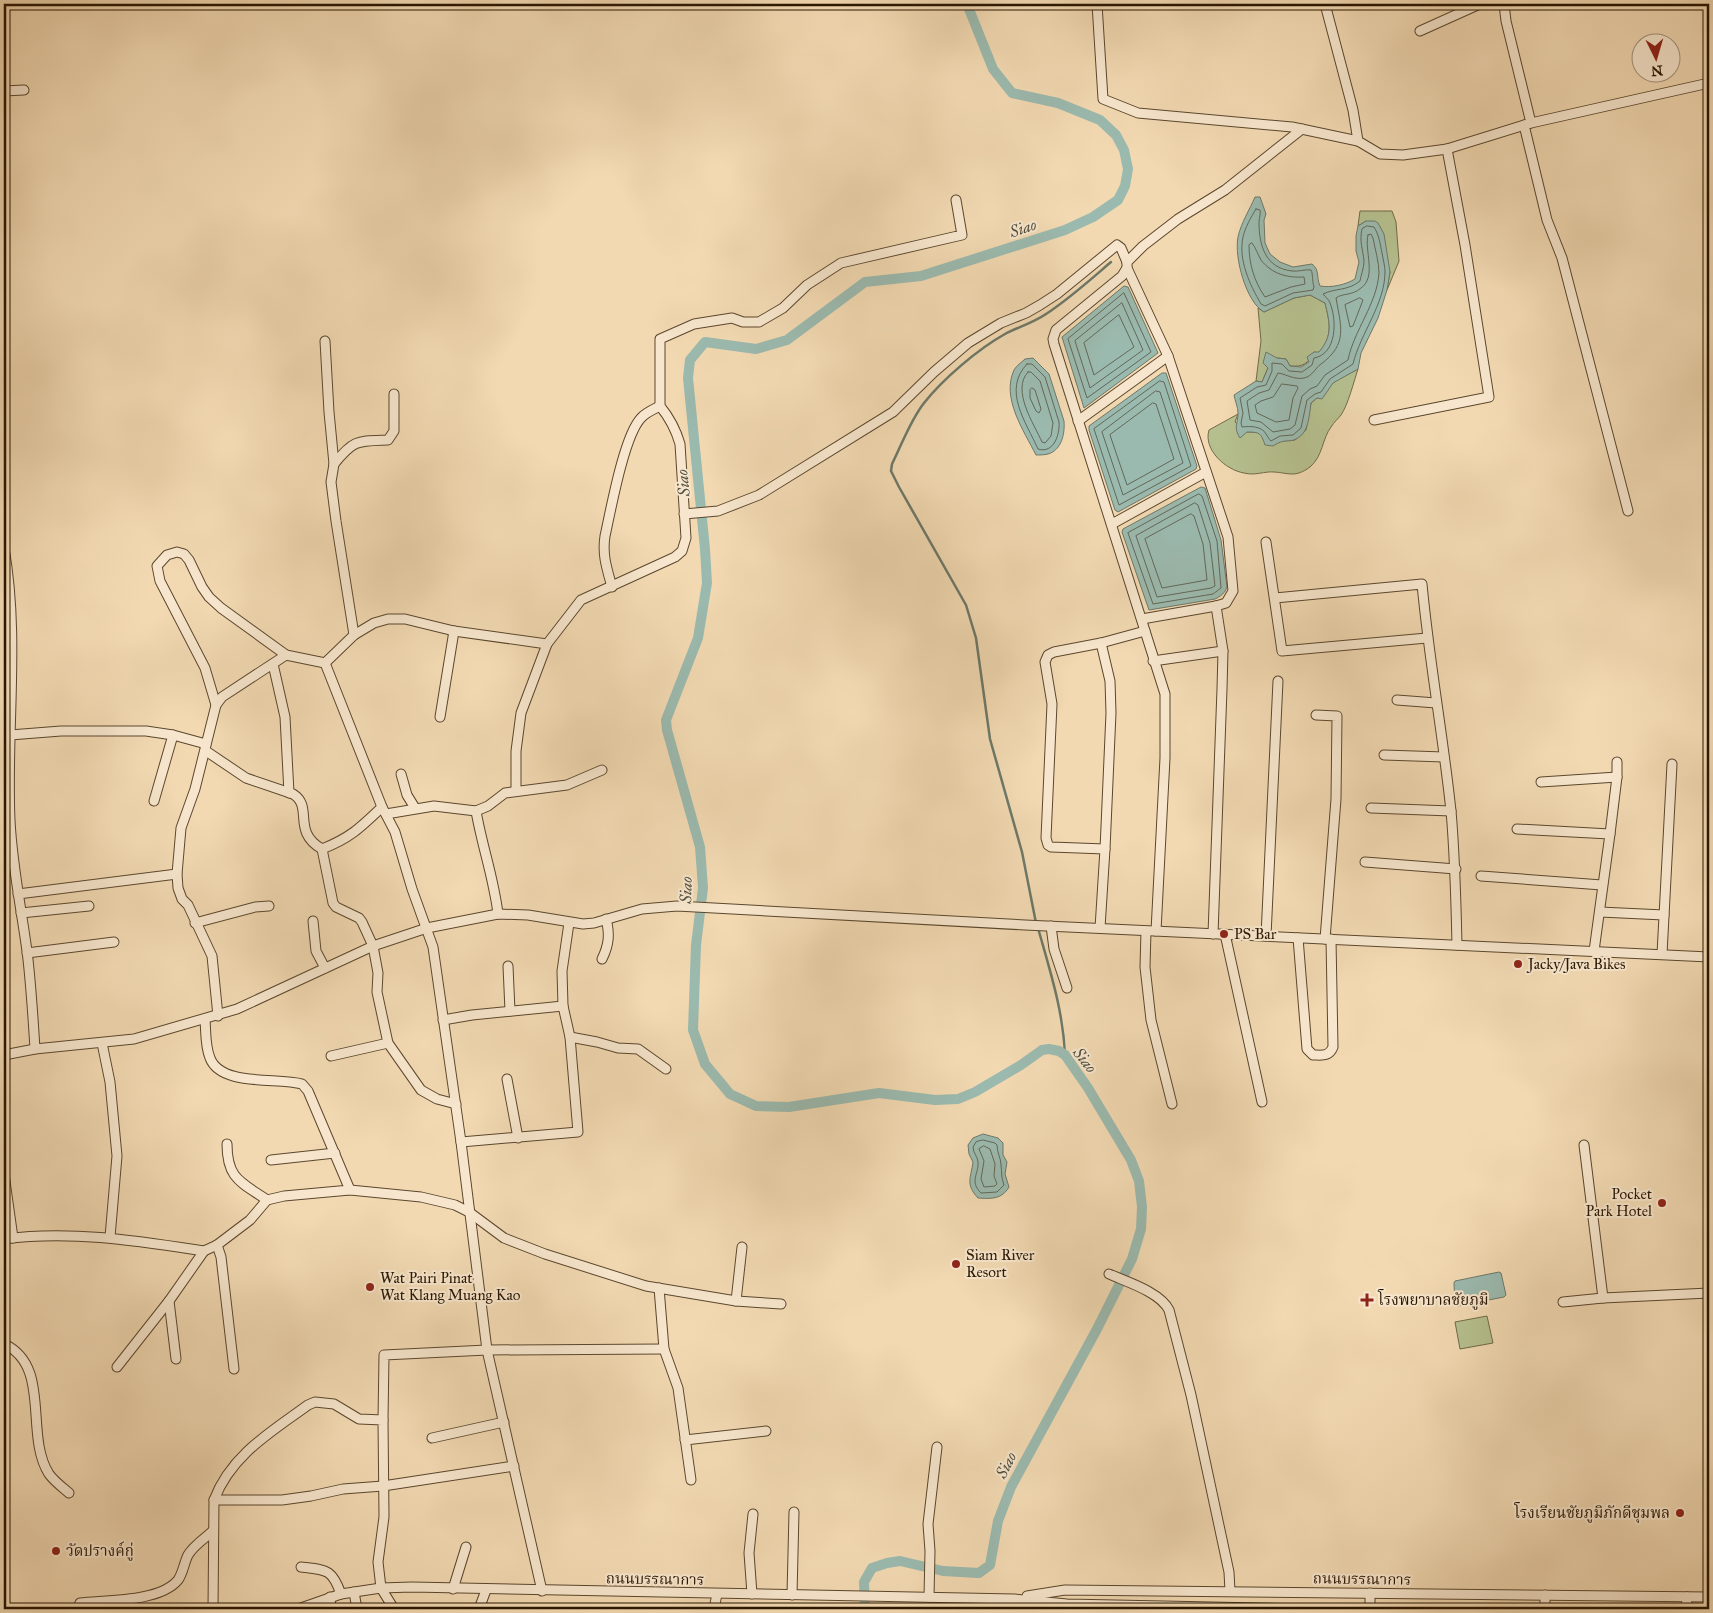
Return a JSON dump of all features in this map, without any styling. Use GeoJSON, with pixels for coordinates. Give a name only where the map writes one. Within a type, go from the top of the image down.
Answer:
{"type":"FeatureCollection","features":[{"type":"Feature","properties":{"kind":"street"},"geometry":{"type":"LineString","coordinates":[[1097,4],[1103,99],[1138,113],[1302,129],[1358,141],[1380,154],[1403,155],[1447,149],[1527,124],[1709,83]]}},
{"type":"Feature","properties":{"kind":"street"},"geometry":{"type":"LineString","coordinates":[[1325,4],[1353,110],[1358,141]]}},
{"type":"Feature","properties":{"kind":"street"},"geometry":{"type":"LineString","coordinates":[[1420,31],[1480,4]]}},
{"type":"Feature","properties":{"kind":"street"},"geometry":{"type":"LineString","coordinates":[[1504,4],[1547,220],[1562,258],[1628,511]]}},
{"type":"Feature","properties":{"kind":"street"},"geometry":{"type":"LineString","coordinates":[[4,91],[24,90]]}},
{"type":"Feature","properties":{"kind":"street"},"geometry":{"type":"LineString","coordinates":[[1125,259],[1178,219],[1225,190],[1302,129]]}},
{"type":"Feature","properties":{"kind":"street"},"geometry":{"type":"LineString","coordinates":[[1374,420],[1489,397],[1466,245],[1447,149]]}},
{"type":"Feature","properties":{"kind":"street"},"geometry":{"type":"LineString","coordinates":[[516,792],[516,751],[521,713],[547,644],[581,600],[675,558],[682,551],[686,538],[680,444],[677,433],[660,406],[660,338],[694,324],[732,318],[744,322],[759,322],[783,308],[807,285],[841,262],[962,235],[956,200]]}},
{"type":"Feature","properties":{"kind":"street"},"geometry":{"type":"LineString","coordinates":[[685,514],[718,511],[759,495],[892,412],[968,343],[1001,323],[1026,313],[1057,294],[1117,245],[1168,356],[1228,537],[1234,584],[1231,597],[1226,603],[1142,619]]}},
{"type":"Feature","properties":{"kind":"street"},"geometry":{"type":"LineString","coordinates":[[1125,259],[1125,273],[1107,290],[1056,330],[1054,344],[1165,694],[1166,758],[1156,931]]}},
{"type":"Feature","properties":{"kind":"street"},"geometry":{"type":"LineString","coordinates":[[325,341],[334,464],[331,482],[354,635]]}},
{"type":"Feature","properties":{"kind":"street"},"geometry":{"type":"LineString","coordinates":[[1078,421],[1168,356]]}},
{"type":"Feature","properties":{"kind":"street"},"geometry":{"type":"LineString","coordinates":[[334,464],[352,444],[360,441],[388,440],[392,436],[394,432],[394,394]]}},
{"type":"Feature","properties":{"kind":"street"},"geometry":{"type":"LineString","coordinates":[[612,587],[603,548],[626,448],[631,434],[641,418],[660,406]]}},
{"type":"Feature","properties":{"kind":"street"},"geometry":{"type":"LineString","coordinates":[[1112,524],[1206,472]]}},
{"type":"Feature","properties":{"kind":"street"},"geometry":{"type":"LineString","coordinates":[[1266,542],[1282,651],[1426,638]]}},
{"type":"Feature","properties":{"kind":"street"},"geometry":{"type":"LineString","coordinates":[[4,548],[11,619],[8,732],[12,854],[27,953],[35,1049]]}},
{"type":"Feature","properties":{"kind":"street"},"geometry":{"type":"LineString","coordinates":[[216,705],[205,668],[160,581],[158,566],[166,555],[177,552],[184,554],[209,597],[286,655],[325,663]]}},
{"type":"Feature","properties":{"kind":"street"},"geometry":{"type":"LineString","coordinates":[[1275,598],[1422,584],[1426,638],[1451,811],[1456,869],[1457,945]]}},
{"type":"Feature","properties":{"kind":"street"},"geometry":{"type":"LineString","coordinates":[[1212,934],[1223,650],[1216,606]]}},
{"type":"Feature","properties":{"kind":"street"},"geometry":{"type":"LineString","coordinates":[[325,663],[354,635],[374,623],[397,618],[454,631],[547,644]]}},
{"type":"Feature","properties":{"kind":"street"},"geometry":{"type":"LineString","coordinates":[[440,718],[454,631]]}},
{"type":"Feature","properties":{"kind":"street"},"geometry":{"type":"LineString","coordinates":[[1105,849],[1051,847],[1048,845],[1046,838],[1052,704],[1045,666],[1046,658],[1054,652],[1102,643],[1145,631]]}},
{"type":"Feature","properties":{"kind":"street"},"geometry":{"type":"LineString","coordinates":[[1100,928],[1105,849],[1110,697],[1110,681],[1102,643]]}},
{"type":"Feature","properties":{"kind":"street"},"geometry":{"type":"LineString","coordinates":[[1153,661],[1223,650]]}},
{"type":"Feature","properties":{"kind":"street"},"geometry":{"type":"LineString","coordinates":[[218,1016],[212,956],[188,905],[179,893],[177,874],[181,828],[195,789],[216,705],[222,697],[286,655]]}},
{"type":"Feature","properties":{"kind":"street"},"geometry":{"type":"LineString","coordinates":[[325,663],[384,810],[395,832],[412,889],[433,947],[456,1104],[488,1350],[542,1591]]}},
{"type":"Feature","properties":{"kind":"street"},"geometry":{"type":"LineString","coordinates":[[273,664],[286,717],[289,793]]}},
{"type":"Feature","properties":{"kind":"street"},"geometry":{"type":"LineString","coordinates":[[1266,936],[1278,681]]}},
{"type":"Feature","properties":{"kind":"street"},"geometry":{"type":"LineString","coordinates":[[1397,700],[1436,703]]}},
{"type":"Feature","properties":{"kind":"street"},"geometry":{"type":"LineString","coordinates":[[1298,938],[1307,1049],[1313,1055],[1328,1054],[1331,1053],[1333,1047],[1328,939],[1336,799],[1336,716],[1316,714]]}},
{"type":"Feature","properties":{"kind":"street"},"geometry":{"type":"LineString","coordinates":[[8,732],[146,732],[173,735],[206,748],[246,778],[298,798],[302,806],[305,831],[308,838],[322,849],[333,903],[336,907],[359,918],[373,946],[378,973],[377,992],[388,1043],[421,1090],[437,1099],[456,1104]]}},
{"type":"Feature","properties":{"kind":"street"},"geometry":{"type":"LineString","coordinates":[[154,801],[173,735]]}},
{"type":"Feature","properties":{"kind":"street"},"geometry":{"type":"LineString","coordinates":[[1384,755],[1444,758]]}},
{"type":"Feature","properties":{"kind":"street"},"geometry":{"type":"LineString","coordinates":[[1594,951],[1617,777],[1617,762]]}},
{"type":"Feature","properties":{"kind":"street"},"geometry":{"type":"LineString","coordinates":[[1662,954],[1672,764]]}},
{"type":"Feature","properties":{"kind":"street"},"geometry":{"type":"LineString","coordinates":[[322,849],[342,841],[384,810],[434,806],[476,811],[488,806],[506,793],[567,785],[602,770]]}},
{"type":"Feature","properties":{"kind":"street"},"geometry":{"type":"LineString","coordinates":[[401,774],[407,795],[415,808]]}},
{"type":"Feature","properties":{"kind":"street"},"geometry":{"type":"LineString","coordinates":[[1540,782],[1617,777]]}},
{"type":"Feature","properties":{"kind":"street"},"geometry":{"type":"LineString","coordinates":[[1371,808],[1451,811]]}},
{"type":"Feature","properties":{"kind":"street"},"geometry":{"type":"LineString","coordinates":[[476,811],[484,854],[495,888],[498,914]]}},
{"type":"Feature","properties":{"kind":"street"},"geometry":{"type":"LineString","coordinates":[[1517,829],[1610,834]]}},
{"type":"Feature","properties":{"kind":"street"},"geometry":{"type":"LineString","coordinates":[[1365,862],[1456,869]]}},
{"type":"Feature","properties":{"kind":"street"},"geometry":{"type":"LineString","coordinates":[[18,894],[177,874]]}},
{"type":"Feature","properties":{"kind":"street"},"geometry":{"type":"LineString","coordinates":[[1481,876],[1602,885]]}},
{"type":"Feature","properties":{"kind":"street"},"geometry":{"type":"LineString","coordinates":[[20,913],[89,906]]}},
{"type":"Feature","properties":{"kind":"street"},"geometry":{"type":"LineString","coordinates":[[196,923],[255,907],[269,906]]}},
{"type":"Feature","properties":{"kind":"street"},"geometry":{"type":"LineString","coordinates":[[4,1056],[35,1049],[134,1039],[218,1016],[373,946],[427,928],[498,914],[528,915],[583,924],[642,909],[677,906],[1026,925],[1709,957]]}},
{"type":"Feature","properties":{"kind":"street"},"geometry":{"type":"LineString","coordinates":[[1600,912],[1664,915]]}},
{"type":"Feature","properties":{"kind":"street"},"geometry":{"type":"LineString","coordinates":[[602,959],[609,939],[606,919]]}},
{"type":"Feature","properties":{"kind":"street"},"geometry":{"type":"LineString","coordinates":[[313,921],[316,950],[325,968]]}},
{"type":"Feature","properties":{"kind":"street"},"geometry":{"type":"LineString","coordinates":[[461,1142],[578,1132],[570,1037],[563,1006],[562,971],[570,923]]}},
{"type":"Feature","properties":{"kind":"street"},"geometry":{"type":"LineString","coordinates":[[1048,926],[1067,988]]}},
{"type":"Feature","properties":{"kind":"street"},"geometry":{"type":"LineString","coordinates":[[1146,930],[1146,967],[1151,1020],[1172,1104]]}},
{"type":"Feature","properties":{"kind":"street"},"geometry":{"type":"LineString","coordinates":[[1225,934],[1262,1102]]}},
{"type":"Feature","properties":{"kind":"street"},"geometry":{"type":"LineString","coordinates":[[27,953],[114,942]]}},
{"type":"Feature","properties":{"kind":"street"},"geometry":{"type":"LineString","coordinates":[[508,966],[510,1011]]}},
{"type":"Feature","properties":{"kind":"street"},"geometry":{"type":"LineString","coordinates":[[443,1020],[563,1006]]}},
{"type":"Feature","properties":{"kind":"street"},"geometry":{"type":"LineString","coordinates":[[205,1019],[210,1060],[217,1067],[234,1077],[249,1080],[285,1080],[302,1084],[308,1091],[350,1190]]}},
{"type":"Feature","properties":{"kind":"street"},"geometry":{"type":"LineString","coordinates":[[570,1037],[618,1048],[638,1049],[666,1069]]}},
{"type":"Feature","properties":{"kind":"street"},"geometry":{"type":"LineString","coordinates":[[102,1043],[110,1082],[117,1156],[110,1237]]}},
{"type":"Feature","properties":{"kind":"street"},"geometry":{"type":"LineString","coordinates":[[331,1056],[388,1043]]}},
{"type":"Feature","properties":{"kind":"street"},"geometry":{"type":"LineString","coordinates":[[507,1079],[518,1138]]}},
{"type":"Feature","properties":{"kind":"street"},"geometry":{"type":"LineString","coordinates":[[227,1144],[227,1157],[232,1175],[267,1200]]}},
{"type":"Feature","properties":{"kind":"street"},"geometry":{"type":"LineString","coordinates":[[1584,1145],[1602,1298]]}},
{"type":"Feature","properties":{"kind":"street"},"geometry":{"type":"LineString","coordinates":[[271,1160],[335,1153]]}},
{"type":"Feature","properties":{"kind":"street"},"geometry":{"type":"LineString","coordinates":[[4,1174],[8,1238],[110,1237],[204,1250],[217,1245],[250,1220],[267,1200],[284,1196],[350,1190],[421,1197],[455,1205],[469,1212],[504,1238],[545,1254],[659,1288],[736,1300],[782,1304]]}},
{"type":"Feature","properties":{"kind":"street"},"geometry":{"type":"LineString","coordinates":[[217,1245],[234,1369]]}},
{"type":"Feature","properties":{"kind":"street"},"geometry":{"type":"LineString","coordinates":[[736,1300],[742,1247]]}},
{"type":"Feature","properties":{"kind":"street"},"geometry":{"type":"LineString","coordinates":[[117,1367],[168,1302],[204,1250]]}},
{"type":"Feature","properties":{"kind":"street"},"geometry":{"type":"LineString","coordinates":[[1109,1274],[1135,1285],[1160,1299],[1169,1310],[1193,1404],[1229,1572],[1230,1591]]}},
{"type":"Feature","properties":{"kind":"street"},"geometry":{"type":"LineString","coordinates":[[659,1288],[664,1349],[678,1388],[691,1480]]}},
{"type":"Feature","properties":{"kind":"street"},"geometry":{"type":"LineString","coordinates":[[1563,1302],[1602,1298],[1709,1293]]}},
{"type":"Feature","properties":{"kind":"street"},"geometry":{"type":"LineString","coordinates":[[168,1302],[176,1359]]}},
{"type":"Feature","properties":{"kind":"street"},"geometry":{"type":"LineString","coordinates":[[4,1344],[16,1352],[27,1366],[33,1380],[34,1413],[38,1442],[44,1462],[50,1474],[69,1492]]}},
{"type":"Feature","properties":{"kind":"street"},"geometry":{"type":"LineString","coordinates":[[394,1609],[381,1588],[378,1562],[384,1517],[384,1355],[488,1350],[664,1349]]}},
{"type":"Feature","properties":{"kind":"street"},"geometry":{"type":"LineString","coordinates":[[213,1609],[214,1500],[220,1486],[242,1455],[308,1405],[315,1402],[334,1404],[359,1419],[383,1420]]}},
{"type":"Feature","properties":{"kind":"street"},"geometry":{"type":"LineString","coordinates":[[432,1438],[504,1422]]}},
{"type":"Feature","properties":{"kind":"street"},"geometry":{"type":"LineString","coordinates":[[685,1440],[766,1430]]}},
{"type":"Feature","properties":{"kind":"street"},"geometry":{"type":"LineString","coordinates":[[929,1597],[930,1551],[928,1524],[937,1447]]}},
{"type":"Feature","properties":{"kind":"street"},"geometry":{"type":"LineString","coordinates":[[214,1500],[282,1500],[343,1489],[383,1486],[514,1466]]}},
{"type":"Feature","properties":{"kind":"street"},"geometry":{"type":"LineString","coordinates":[[792,1595],[794,1512]]}},
{"type":"Feature","properties":{"kind":"street"},"geometry":{"type":"LineString","coordinates":[[752,1594],[749,1554],[753,1514]]}},
{"type":"Feature","properties":{"kind":"street"},"geometry":{"type":"LineString","coordinates":[[78,1609],[80,1603],[149,1596],[172,1587],[180,1577],[189,1553],[213,1531]]}},
{"type":"Feature","properties":{"kind":"street"},"geometry":{"type":"LineString","coordinates":[[453,1589],[466,1547]]}},
{"type":"Feature","properties":{"kind":"street"},"geometry":{"type":"LineString","coordinates":[[302,1567],[321,1569],[331,1573],[336,1580],[341,1594]]}},
{"type":"Feature","properties":{"kind":"street","name":"ถนนบรรณาการ"},"geometry":{"type":"LineString","coordinates":[[298,1609],[341,1594],[381,1588],[929,1597],[1014,1599],[1113,1607],[1306,1609]]}},
{"type":"Feature","properties":{"kind":"street"},"geometry":{"type":"LineString","coordinates":[[479,1609],[486,1590]]}},
{"type":"Feature","properties":{"kind":"street","name":"ถนนบรรณาการ"},"geometry":{"type":"LineString","coordinates":[[1014,1599],[1065,1590],[1709,1597]]}},
{"type":"Feature","properties":{"kind":"street"},"geometry":{"type":"LineString","coordinates":[[1113,1607],[1115,1591]]}},
{"type":"Feature","properties":{"kind":"street"},"geometry":{"type":"LineString","coordinates":[[354,1592],[357,1609]]}},
{"type":"Feature","properties":{"kind":"street"},"geometry":{"type":"LineString","coordinates":[[1263,1592],[1263,1609]]}},
{"type":"Feature","properties":{"kind":"street"},"geometry":{"type":"LineString","coordinates":[[1370,1593],[1370,1609]]}},
{"type":"Feature","properties":{"kind":"street"},"geometry":{"type":"LineString","coordinates":[[714,1609],[717,1594]]}},
{"type":"Feature","properties":{"kind":"street"},"geometry":{"type":"LineString","coordinates":[[1545,1595],[1545,1609]]}},
{"type":"Feature","properties":{"kind":"street"},"geometry":{"type":"LineString","coordinates":[[330,1597],[331,1609]]}},
{"type":"Feature","properties":{"kind":"street"},"geometry":{"type":"LineString","coordinates":[[1686,1609],[1687,1597]]}},
{"type":"Feature","properties":{"kind":"green space"},"geometry":{"type":"Polygon","coordinates":[[[1360,211],[1392,211],[1396,222],[1399,261],[1387,290],[1390,272],[1366,221],[1358,226],[1360,211]]]}},
{"type":"Feature","properties":{"kind":"green space"},"geometry":{"type":"Polygon","coordinates":[[[1310,295],[1325,303],[1329,329],[1327,341],[1319,353],[1314,352],[1310,359],[1302,365],[1290,366],[1286,359],[1277,358],[1268,368],[1262,382],[1256,381],[1261,341],[1258,308],[1264,312],[1294,298],[1310,295]]]}},
{"type":"Feature","properties":{"kind":"green space"},"geometry":{"type":"Polygon","coordinates":[[[1358,369],[1344,411],[1328,432],[1318,458],[1310,467],[1300,473],[1271,472],[1252,474],[1237,471],[1217,458],[1209,445],[1209,430],[1238,414],[1235,422],[1247,432],[1256,432],[1281,441],[1295,440],[1306,430],[1311,403],[1317,398],[1322,398],[1332,383],[1358,369]]]}},
{"type":"Feature","properties":{"kind":"green space"},"geometry":{"type":"Polygon","coordinates":[[[1487,1316],[1493,1343],[1460,1349],[1455,1322],[1487,1316]]]}},
{"type":"Feature","properties":{"kind":"water"},"geometry":{"type":"Polygon","coordinates":[[[1255,197],[1260,197],[1266,214],[1264,220],[1265,243],[1270,254],[1280,262],[1293,267],[1312,264],[1317,271],[1320,286],[1338,286],[1355,279],[1359,262],[1356,251],[1356,236],[1358,226],[1366,221],[1378,223],[1384,234],[1390,272],[1387,290],[1378,318],[1361,353],[1358,369],[1333,383],[1322,399],[1317,398],[1311,403],[1308,424],[1304,433],[1293,440],[1281,442],[1273,446],[1265,445],[1261,436],[1257,433],[1247,432],[1240,438],[1236,428],[1238,411],[1234,395],[1256,381],[1262,382],[1268,368],[1263,363],[1266,352],[1277,358],[1286,359],[1290,366],[1301,367],[1309,362],[1307,357],[1314,352],[1319,352],[1327,340],[1329,323],[1325,303],[1310,295],[1294,298],[1264,312],[1252,299],[1243,278],[1237,246],[1241,227],[1255,197]]]}},
{"type":"Feature","properties":{"kind":"water"},"geometry":{"type":"Polygon","coordinates":[[[1124,286],[1128,287],[1158,353],[1084,408],[1062,337],[1124,286]]]}},
{"type":"Feature","properties":{"kind":"water"},"geometry":{"type":"Polygon","coordinates":[[[1033,358],[1049,374],[1064,421],[1062,440],[1057,449],[1045,455],[1036,455],[1020,425],[1010,392],[1014,370],[1025,359],[1033,358]]]}},
{"type":"Feature","properties":{"kind":"water"},"geometry":{"type":"Polygon","coordinates":[[[1162,373],[1166,373],[1197,466],[1196,469],[1118,512],[1115,510],[1089,426],[1162,373]]]}},
{"type":"Feature","properties":{"kind":"water"},"geometry":{"type":"Polygon","coordinates":[[[1201,487],[1205,488],[1221,540],[1227,587],[1215,599],[1149,610],[1122,532],[1123,529],[1201,487]]]}},
{"type":"Feature","properties":{"kind":"water"},"geometry":{"type":"Polygon","coordinates":[[[983,1134],[998,1138],[1003,1143],[1003,1155],[1007,1162],[1005,1174],[1009,1187],[1000,1196],[992,1198],[978,1198],[970,1185],[973,1162],[969,1154],[968,1145],[973,1138],[983,1134]]]}},
{"type":"Feature","properties":{"kind":"water"},"geometry":{"type":"Polygon","coordinates":[[[1501,1273],[1506,1295],[1504,1297],[1455,1305],[1455,1281],[1501,1273]]]}},
{"type":"Feature","properties":{"kind":"waterway","name":"Siao"},"geometry":{"type":"LineString","coordinates":[[865,1609],[864,1582],[872,1568],[900,1561],[943,1571],[979,1573],[990,1565],[998,1521],[1011,1487],[1097,1329],[1132,1259],[1141,1229],[1142,1207],[1139,1181],[1131,1160],[1088,1088],[1065,1055],[1059,1051],[1042,1050],[1021,1065],[975,1092],[958,1099],[935,1100],[879,1093],[789,1107],[756,1106],[730,1094],[705,1064],[693,1030],[696,945],[703,888],[700,847],[667,730],[666,720],[698,638],[707,583],[688,378],[690,360],[705,342],[756,349],[787,340],[865,282],[921,276],[1065,230],[1093,217],[1118,200],[1125,186],[1128,169],[1124,150],[1116,135],[1100,120],[1058,103],[1012,93],[993,69],[967,4]]}},
{"type":"Feature","properties":{"kind":"waterway"},"geometry":{"type":"LineString","coordinates":[[1036,923],[1022,852],[990,739],[976,638],[966,605],[891,471],[892,464],[919,410],[951,375],[995,340],[1036,320],[1055,308],[1111,262]]}},
{"type":"Feature","properties":{"kind":"waterway"},"geometry":{"type":"LineString","coordinates":[[1038,928],[1059,1006],[1065,1055]]}},
{"type":"Feature","properties":{"kind":"place","name":"PS Bar"},"geometry":{"type":"Point","coordinates":[1224,934]}},
{"type":"Feature","properties":{"kind":"place","name":"Jacky/Java Bikes"},"geometry":{"type":"Point","coordinates":[1518,964]}},
{"type":"Feature","properties":{"kind":"place","name":"Pocket Park Hotel"},"geometry":{"type":"Point","coordinates":[1662,1203]}},
{"type":"Feature","properties":{"kind":"place","name":"Siam River Resort"},"geometry":{"type":"Point","coordinates":[956,1264]}},
{"type":"Feature","properties":{"kind":"place","name":"Wat Pairi Pinat Wat Klang Muang Kao"},"geometry":{"type":"Point","coordinates":[370,1287]}},
{"type":"Feature","properties":{"kind":"place","name":"โรงพยาบาลชัยภูมิ"},"geometry":{"type":"Point","coordinates":[1367,1300]}},
{"type":"Feature","properties":{"kind":"place","name":"โรงเรียนชัยภูมิภักดีชุมพล"},"geometry":{"type":"Point","coordinates":[1680,1513]}},
{"type":"Feature","properties":{"kind":"place","name":"วัดปรางค์กู่"},"geometry":{"type":"Point","coordinates":[56,1551]}}]}
